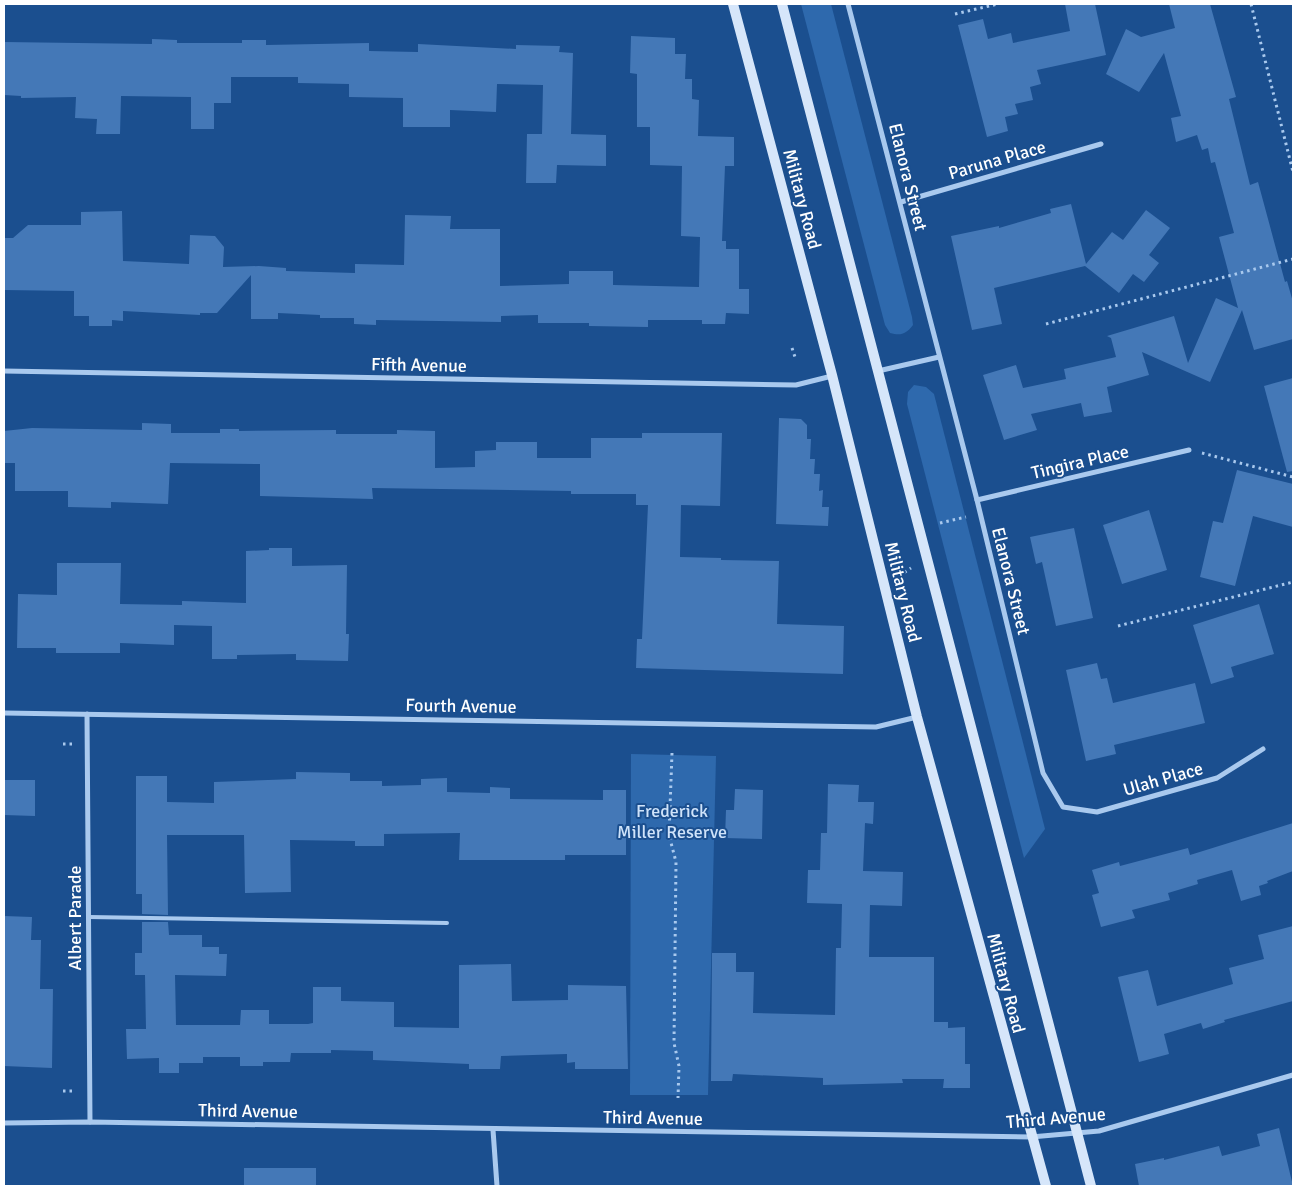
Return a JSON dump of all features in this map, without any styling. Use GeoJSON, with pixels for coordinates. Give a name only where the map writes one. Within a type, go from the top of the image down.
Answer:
{"type":"FeatureCollection","features":[{"type":"Feature","properties":{"kind":"main road","name":"Military Road"},"geometry":{"type":"LineString","coordinates":[[733,4],[832,375],[917,717],[1046,1186]]}},
{"type":"Feature","properties":{"kind":"main road","name":"Military Road"},"geometry":{"type":"LineString","coordinates":[[782,4],[1091,1186]]}},
{"type":"Feature","properties":{"kind":"street","name":"Elanora Street"},"geometry":{"type":"LineString","coordinates":[[848,4],[977,500],[1043,773],[1063,807]]}},
{"type":"Feature","properties":{"kind":"street","name":"Paruna Place"},"geometry":{"type":"LineString","coordinates":[[901,202],[1101,144]]}},
{"type":"Feature","properties":{"kind":"street"},"geometry":{"type":"LineString","coordinates":[[878,371],[939,358]]}},
{"type":"Feature","properties":{"kind":"street","name":"Fifth Avenue"},"geometry":{"type":"LineString","coordinates":[[4,371],[796,385],[832,375]]}},
{"type":"Feature","properties":{"kind":"street","name":"Tingira Place"},"geometry":{"type":"LineString","coordinates":[[977,500],[1189,450]]}},
{"type":"Feature","properties":{"kind":"street","name":"Fourth Avenue"},"geometry":{"type":"LineString","coordinates":[[4,712],[876,727],[917,717]]}},
{"type":"Feature","properties":{"kind":"street","name":"Albert Parade"},"geometry":{"type":"LineString","coordinates":[[88,714],[90,1122]]}},
{"type":"Feature","properties":{"kind":"street","name":"Ulah Place"},"geometry":{"type":"LineString","coordinates":[[1063,807],[1097,812],[1217,778],[1262,749]]}},
{"type":"Feature","properties":{"kind":"street","name":"Third Avenue"},"geometry":{"type":"LineString","coordinates":[[4,1124],[90,1122],[492,1130],[1031,1137],[1099,1130],[1293,1075]]}},
{"type":"Feature","properties":{"kind":"street"},"geometry":{"type":"LineString","coordinates":[[492,1130],[497,1186]]}},
{"type":"Feature","properties":{"kind":"lane"},"geometry":{"type":"LineString","coordinates":[[89,917],[447,923]]}},
{"type":"Feature","properties":{"kind":"path"},"geometry":{"type":"LineString","coordinates":[[955,14],[998,4]]}},
{"type":"Feature","properties":{"kind":"path"},"geometry":{"type":"LineString","coordinates":[[1251,4],[1293,172]]}},
{"type":"Feature","properties":{"kind":"path"},"geometry":{"type":"LineString","coordinates":[[1046,324],[1293,259]]}},
{"type":"Feature","properties":{"kind":"path"},"geometry":{"type":"LineString","coordinates":[[792,348],[796,360]]}},
{"type":"Feature","properties":{"kind":"path"},"geometry":{"type":"LineString","coordinates":[[1189,450],[1293,477]]}},
{"type":"Feature","properties":{"kind":"path"},"geometry":{"type":"LineString","coordinates":[[940,523],[980,514]]}},
{"type":"Feature","properties":{"kind":"path"},"geometry":{"type":"LineString","coordinates":[[898,577],[911,568]]}},
{"type":"Feature","properties":{"kind":"path"},"geometry":{"type":"LineString","coordinates":[[1118,626],[1293,582]]}},
{"type":"Feature","properties":{"kind":"path"},"geometry":{"type":"LineString","coordinates":[[672,753],[669,835],[676,862],[674,1043],[679,1066],[678,1098]]}},
{"type":"Feature","properties":{"kind":"green space"},"geometry":{"type":"Polygon","coordinates":[[[801,4],[831,4],[912,317],[913,325],[903,334],[890,333],[885,325],[801,4]]]}},
{"type":"Feature","properties":{"kind":"green space"},"geometry":{"type":"Polygon","coordinates":[[[914,385],[926,387],[934,394],[1045,829],[1024,858],[907,404],[908,392],[914,385]]]}},
{"type":"Feature","properties":{"kind":"green space","name":"Frederick Miller Reserve"},"geometry":{"type":"Polygon","coordinates":[[[631,754],[716,756],[708,1095],[630,1095],[631,754]]]}},
{"type":"Feature","properties":{"kind":"building"},"geometry":{"type":"Polygon","coordinates":[[[1065,4],[1095,4],[1106,55],[1037,70],[1041,84],[1030,87],[1033,100],[1015,104],[1018,114],[1005,117],[1008,131],[987,137],[958,25],[983,19],[988,39],[1011,33],[1013,43],[1070,31],[1065,4]]]}},
{"type":"Feature","properties":{"kind":"building"},"geometry":{"type":"Polygon","coordinates":[[[1169,4],[1210,4],[1236,97],[1229,99],[1250,185],[1258,182],[1285,282],[1287,281],[1293,302],[1293,339],[1254,350],[1242,310],[1210,382],[1142,352],[1149,375],[1107,387],[1112,412],[1084,417],[1081,403],[1031,414],[1037,430],[1004,440],[983,375],[1016,365],[1023,388],[1066,379],[1064,369],[1116,357],[1111,338],[1107,336],[1174,316],[1188,363],[1216,298],[1238,308],[1219,237],[1234,233],[1215,162],[1211,163],[1208,148],[1202,150],[1197,135],[1176,142],[1171,118],[1181,116],[1164,53],[1139,92],[1106,74],[1126,29],[1141,37],[1175,28],[1169,4]]]}},
{"type":"Feature","properties":{"kind":"building"},"geometry":{"type":"Polygon","coordinates":[[[631,36],[675,38],[675,54],[686,54],[685,79],[692,79],[692,99],[699,100],[698,136],[734,137],[734,166],[725,166],[722,241],[726,241],[726,249],[739,249],[739,289],[749,289],[749,314],[726,313],[725,324],[702,324],[702,320],[648,320],[648,327],[589,326],[589,323],[538,323],[538,315],[501,316],[501,322],[376,320],[376,325],[354,324],[354,318],[320,318],[320,315],[278,313],[278,319],[251,319],[251,275],[217,313],[200,313],[200,315],[123,311],[123,321],[112,320],[112,326],[89,326],[89,316],[74,316],[74,291],[4,290],[4,238],[13,238],[28,225],[81,225],[81,212],[122,211],[123,261],[189,264],[190,235],[215,236],[224,247],[223,267],[259,266],[286,268],[286,271],[355,273],[355,264],[404,265],[405,215],[451,216],[450,229],[500,229],[500,286],[569,284],[569,271],[613,271],[613,285],[699,287],[700,237],[681,236],[682,166],[650,165],[650,127],[637,127],[637,74],[630,73],[631,36]]]}},
{"type":"Feature","properties":{"kind":"building"},"geometry":{"type":"Polygon","coordinates":[[[152,39],[177,40],[177,43],[242,43],[242,40],[266,40],[266,45],[369,43],[369,51],[418,52],[418,44],[516,49],[516,45],[560,46],[559,52],[573,53],[571,134],[606,135],[606,166],[557,165],[556,183],[526,183],[527,134],[542,134],[543,85],[497,84],[496,112],[450,110],[450,127],[403,127],[403,98],[349,97],[349,84],[298,83],[298,77],[231,77],[231,103],[214,103],[214,129],[191,129],[191,97],[121,96],[120,134],[96,134],[97,119],[75,118],[76,97],[21,98],[21,96],[4,95],[4,42],[152,44],[152,39]]]}},
{"type":"Feature","properties":{"kind":"building"},"geometry":{"type":"Polygon","coordinates":[[[1071,204],[1086,264],[1112,232],[1123,240],[1146,210],[1170,228],[1149,255],[1159,263],[1144,282],[1133,274],[1119,293],[1085,266],[994,288],[1002,324],[972,330],[951,236],[999,226],[999,228],[1051,213],[1050,209],[1071,204]]]}},
{"type":"Feature","properties":{"kind":"building"},"geometry":{"type":"Polygon","coordinates":[[[1293,378],[1293,471],[1287,472],[1264,386],[1293,378]]]}},
{"type":"Feature","properties":{"kind":"building"},"geometry":{"type":"Polygon","coordinates":[[[779,418],[801,419],[807,425],[807,439],[811,439],[810,459],[815,459],[814,474],[820,474],[819,491],[823,490],[822,507],[829,507],[828,526],[776,524],[779,418]]]}},
{"type":"Feature","properties":{"kind":"building"},"geometry":{"type":"Polygon","coordinates":[[[142,423],[171,424],[171,433],[220,433],[220,429],[239,429],[239,431],[336,430],[336,434],[397,434],[397,430],[435,431],[435,468],[475,467],[475,451],[496,450],[496,442],[537,442],[537,458],[591,458],[591,438],[642,438],[642,433],[722,433],[720,506],[681,505],[680,557],[779,561],[777,624],[844,626],[843,674],[636,668],[637,639],[642,639],[648,505],[636,505],[636,494],[571,494],[571,491],[372,488],[373,499],[260,496],[260,464],[170,463],[168,504],[111,502],[111,508],[68,507],[68,491],[15,491],[15,463],[4,463],[4,431],[32,428],[142,430],[142,423]]]}},
{"type":"Feature","properties":{"kind":"building"},"geometry":{"type":"Polygon","coordinates":[[[1237,470],[1293,484],[1293,527],[1253,516],[1235,586],[1200,577],[1213,521],[1223,523],[1237,470]]]}},
{"type":"Feature","properties":{"kind":"building"},"geometry":{"type":"Polygon","coordinates":[[[1149,510],[1167,570],[1122,584],[1103,525],[1149,510]]]}},
{"type":"Feature","properties":{"kind":"building"},"geometry":{"type":"Polygon","coordinates":[[[1074,528],[1093,618],[1056,626],[1042,562],[1036,564],[1030,537],[1074,528]]]}},
{"type":"Feature","properties":{"kind":"building"},"geometry":{"type":"Polygon","coordinates":[[[269,548],[292,548],[292,566],[347,565],[346,634],[349,634],[348,661],[296,660],[296,654],[237,655],[237,659],[212,659],[212,626],[174,625],[174,645],[120,643],[120,653],[56,653],[56,648],[17,648],[18,594],[57,595],[57,563],[121,563],[120,604],[182,605],[182,601],[246,603],[246,551],[269,550],[269,548]]]}},
{"type":"Feature","properties":{"kind":"building"},"geometry":{"type":"Polygon","coordinates":[[[1259,604],[1274,654],[1231,667],[1234,677],[1211,684],[1193,625],[1259,604]]]}},
{"type":"Feature","properties":{"kind":"building"},"geometry":{"type":"Polygon","coordinates":[[[1097,663],[1101,679],[1107,678],[1113,703],[1195,683],[1205,723],[1114,745],[1116,754],[1086,761],[1066,670],[1097,663]]]}},
{"type":"Feature","properties":{"kind":"building"},"geometry":{"type":"Polygon","coordinates":[[[296,772],[350,773],[350,781],[382,781],[382,786],[421,785],[421,779],[447,778],[447,792],[490,793],[490,787],[510,788],[510,799],[603,800],[603,790],[626,790],[626,855],[565,855],[565,860],[459,860],[460,833],[384,834],[384,846],[355,846],[355,841],[290,840],[291,892],[245,893],[244,835],[167,835],[168,915],[142,914],[142,894],[136,894],[136,776],[167,776],[167,802],[214,803],[214,782],[296,779],[296,772]]]}},
{"type":"Feature","properties":{"kind":"building"},"geometry":{"type":"Polygon","coordinates":[[[4,780],[35,780],[35,816],[4,815],[4,780]]]}},
{"type":"Feature","properties":{"kind":"building"},"geometry":{"type":"Polygon","coordinates":[[[828,784],[859,785],[858,802],[874,802],[873,824],[865,823],[863,871],[903,872],[902,906],[870,905],[869,957],[934,957],[934,1022],[948,1022],[948,1028],[965,1027],[965,1064],[970,1064],[970,1088],[943,1088],[944,1079],[902,1079],[903,1083],[823,1085],[823,1078],[733,1074],[732,1081],[711,1081],[712,953],[736,953],[736,972],[754,972],[753,1013],[835,1015],[836,948],[841,948],[842,904],[807,903],[808,870],[820,870],[821,833],[827,833],[828,784]]]}},
{"type":"Feature","properties":{"kind":"building"},"geometry":{"type":"Polygon","coordinates":[[[735,789],[763,790],[762,839],[725,838],[726,810],[734,810],[735,789]]]}},
{"type":"Feature","properties":{"kind":"building"},"geometry":{"type":"Polygon","coordinates":[[[1293,823],[1293,871],[1259,886],[1261,895],[1241,901],[1232,870],[1197,880],[1198,884],[1168,893],[1170,900],[1132,910],[1135,918],[1101,927],[1092,895],[1099,893],[1092,870],[1119,862],[1120,866],[1188,848],[1190,855],[1293,823]]]}},
{"type":"Feature","properties":{"kind":"building"},"geometry":{"type":"Polygon","coordinates":[[[4,916],[32,917],[31,940],[41,940],[40,989],[53,989],[52,1068],[4,1066],[4,916]]]}},
{"type":"Feature","properties":{"kind":"building"},"geometry":{"type":"Polygon","coordinates":[[[142,922],[168,922],[169,935],[202,935],[202,947],[219,947],[219,954],[227,954],[226,976],[175,975],[176,1025],[240,1025],[241,1010],[269,1010],[269,1024],[313,1023],[313,987],[341,987],[341,1001],[394,1002],[394,1027],[459,1028],[459,965],[511,964],[512,1001],[568,1000],[568,985],[626,986],[628,1069],[575,1069],[575,1062],[567,1063],[567,1054],[501,1056],[500,1069],[469,1069],[469,1064],[373,1060],[373,1051],[331,1050],[331,1053],[291,1053],[290,1062],[263,1062],[263,1066],[240,1066],[240,1057],[203,1057],[203,1063],[179,1063],[179,1073],[159,1073],[159,1058],[127,1059],[126,1029],[146,1029],[145,975],[135,975],[135,953],[142,953],[142,922]]]}},
{"type":"Feature","properties":{"kind":"building"},"geometry":{"type":"Polygon","coordinates":[[[1293,926],[1293,1001],[1224,1020],[1225,1022],[1203,1029],[1201,1023],[1164,1034],[1169,1054],[1139,1062],[1118,977],[1148,970],[1157,1006],[1233,984],[1229,968],[1264,959],[1258,935],[1293,926]]]}},
{"type":"Feature","properties":{"kind":"building"},"geometry":{"type":"Polygon","coordinates":[[[1279,1128],[1293,1186],[1139,1186],[1135,1164],[1164,1158],[1164,1160],[1219,1146],[1222,1156],[1260,1146],[1257,1134],[1279,1128]]]}},
{"type":"Feature","properties":{"kind":"building"},"geometry":{"type":"Polygon","coordinates":[[[244,1168],[316,1168],[316,1186],[244,1186],[244,1168]]]}}]}
